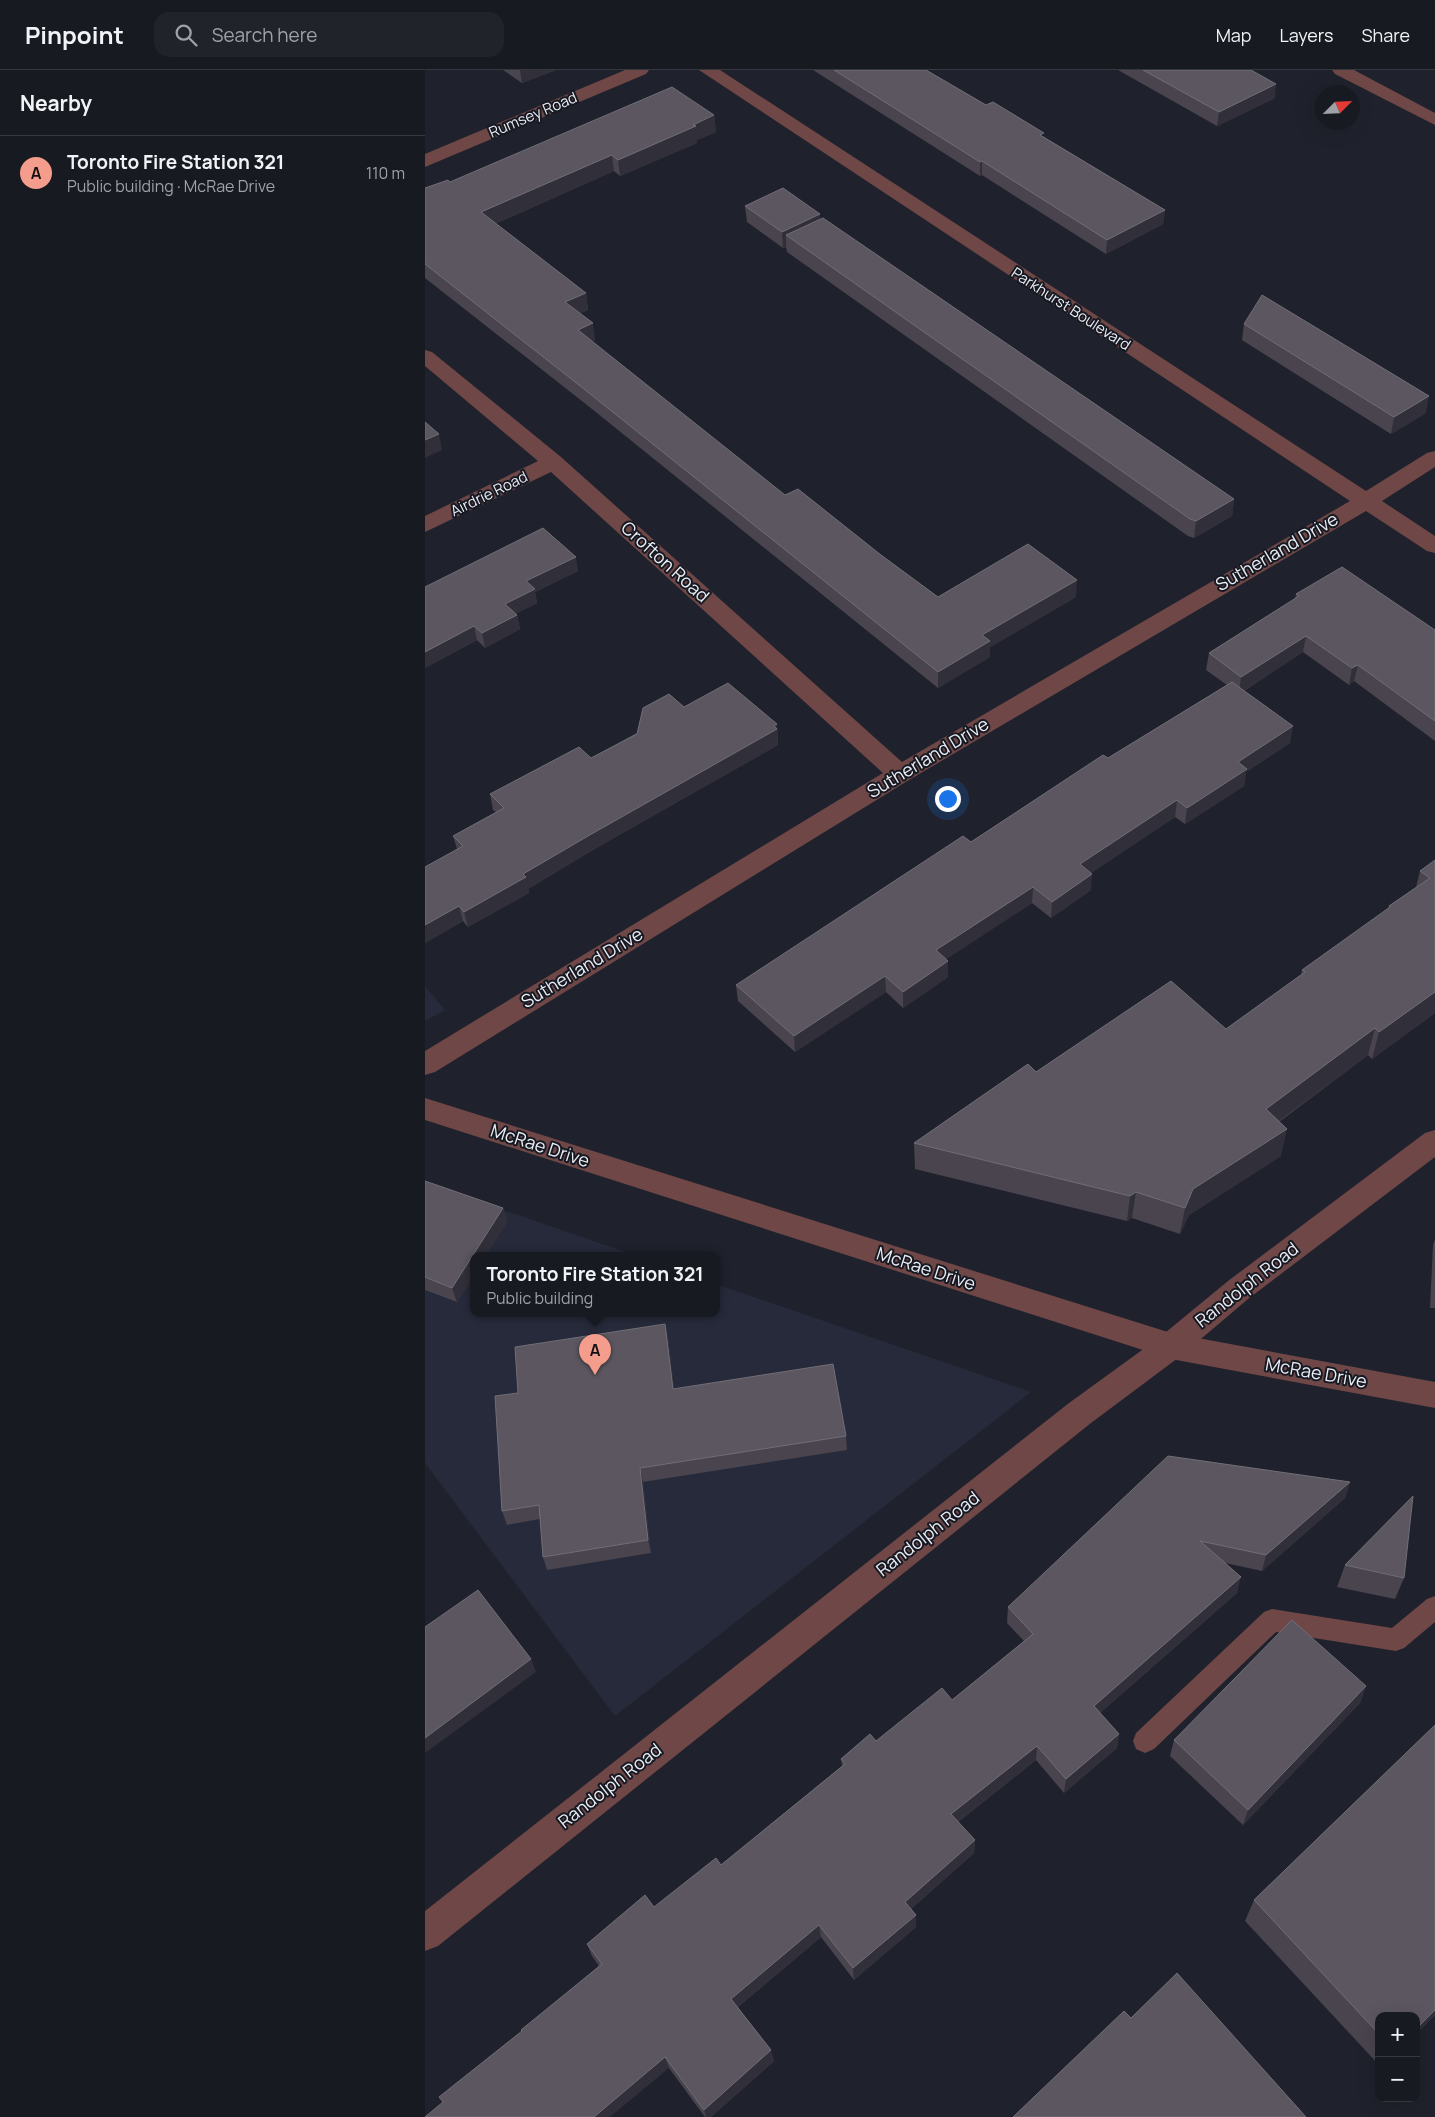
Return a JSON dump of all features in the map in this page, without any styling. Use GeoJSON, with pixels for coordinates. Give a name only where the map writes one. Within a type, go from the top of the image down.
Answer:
{"type":"FeatureCollection","features":[{"type":"Feature","properties":{"kind":"street","name":"Rumsey Road"},"geometry":{"type":"LineString","coordinates":[[425,161],[640,70]]}},
{"type":"Feature","properties":{"kind":"street","name":"Parkhurst Boulevard"},"geometry":{"type":"LineString","coordinates":[[708,70],[1435,546]]}},
{"type":"Feature","properties":{"kind":"street"},"geometry":{"type":"LineString","coordinates":[[1341,70],[1435,120]]}},
{"type":"Feature","properties":{"kind":"street","name":"Crofton Road"},"geometry":{"type":"LineString","coordinates":[[425,356],[553,462],[899,774]]}},
{"type":"Feature","properties":{"kind":"street","name":"Sutherland Drive"},"geometry":{"type":"LineString","coordinates":[[425,1064],[899,774],[1366,501],[1435,458]]}},
{"type":"Feature","properties":{"kind":"street","name":"Airdrie Road"},"geometry":{"type":"LineString","coordinates":[[425,525],[553,462]]}},
{"type":"Feature","properties":{"kind":"street","name":"McRae Drive"},"geometry":{"type":"LineString","coordinates":[[425,1109],[1171,1346],[1435,1395]]}},
{"type":"Feature","properties":{"kind":"street","name":"Randolph Road"},"geometry":{"type":"LineString","coordinates":[[425,1933],[1079,1413],[1171,1346],[1238,1290],[1435,1141]]}},
{"type":"Feature","properties":{"kind":"lane"},"geometry":{"type":"LineString","coordinates":[[1145,1741],[1271,1620],[1396,1640],[1435,1607]]}},
{"type":"Feature","properties":{"kind":"shaded area"},"geometry":{"type":"Polygon","coordinates":[[[425,986],[445,1010],[425,1021],[425,986]]]}},
{"type":"Feature","properties":{"kind":"shaded area"},"geometry":{"type":"Polygon","coordinates":[[[425,1183],[625,1252],[470,1252],[470,1317],[720,1317],[720,1285],[1031,1392],[615,1716],[425,1463],[425,1183]]]}},
{"type":"Feature","properties":{"kind":"building"},"geometry":{"type":"Polygon","coordinates":[[[834,70],[926,70],[986,105],[993,102],[1044,133],[1040,135],[1165,210],[1107,240],[834,70]]]}},
{"type":"Feature","properties":{"kind":"building"},"geometry":{"type":"Polygon","coordinates":[[[1143,70],[1251,70],[1276,84],[1219,112],[1143,70]]]}},
{"type":"Feature","properties":{"kind":"building"},"geometry":{"type":"Polygon","coordinates":[[[672,87],[714,115],[693,125],[696,126],[618,160],[612,155],[481,212],[586,293],[565,302],[593,323],[578,330],[785,495],[798,489],[881,555],[938,597],[1028,544],[1077,580],[982,635],[990,641],[938,672],[425,264],[425,188],[448,180],[450,182],[672,87]]]}},
{"type":"Feature","properties":{"kind":"building"},"geometry":{"type":"Polygon","coordinates":[[[783,188],[820,214],[782,232],[745,206],[783,188]]]}},
{"type":"Feature","properties":{"kind":"building"},"geometry":{"type":"Polygon","coordinates":[[[823,218],[1234,499],[1196,521],[1190,519],[786,235],[823,218]]]}},
{"type":"Feature","properties":{"kind":"building"},"geometry":{"type":"Polygon","coordinates":[[[1262,295],[1429,396],[1394,417],[1244,324],[1262,295]]]}},
{"type":"Feature","properties":{"kind":"building"},"geometry":{"type":"Polygon","coordinates":[[[425,422],[439,434],[425,440],[425,422]]]}},
{"type":"Feature","properties":{"kind":"building"},"geometry":{"type":"Polygon","coordinates":[[[543,528],[576,557],[526,581],[535,589],[505,604],[517,615],[482,633],[474,626],[425,652],[425,587],[543,528]]]}},
{"type":"Feature","properties":{"kind":"building"},"geometry":{"type":"Polygon","coordinates":[[[1342,567],[1435,630],[1435,721],[1358,665],[1352,668],[1306,636],[1241,677],[1209,653],[1299,596],[1296,594],[1342,567]]]}},
{"type":"Feature","properties":{"kind":"building"},"geometry":{"type":"Polygon","coordinates":[[[1232,682],[1293,726],[1238,762],[1247,769],[1187,808],[1177,800],[1080,864],[1092,874],[1052,902],[1033,887],[936,950],[948,961],[903,992],[885,976],[794,1036],[736,985],[963,836],[971,842],[1103,755],[1108,758],[1232,682]]]}},
{"type":"Feature","properties":{"kind":"building"},"geometry":{"type":"Polygon","coordinates":[[[728,683],[777,724],[774,726],[777,729],[523,874],[526,877],[464,912],[459,906],[425,925],[425,867],[463,846],[453,836],[504,808],[490,794],[579,747],[591,758],[637,734],[643,708],[669,694],[684,707],[728,683]]]}},
{"type":"Feature","properties":{"kind":"building"},"geometry":{"type":"Polygon","coordinates":[[[1435,860],[1435,992],[1379,1032],[1375,1028],[1266,1109],[1287,1129],[1193,1189],[1185,1208],[1136,1192],[1130,1196],[914,1143],[1028,1064],[1036,1072],[1171,981],[1226,1029],[1305,972],[1302,970],[1430,878],[1420,871],[1435,860]]]}},
{"type":"Feature","properties":{"kind":"building"},"geometry":{"type":"Polygon","coordinates":[[[425,1181],[503,1208],[475,1252],[470,1252],[470,1260],[452,1288],[425,1277],[425,1181]]]}},
{"type":"Feature","properties":{"kind":"building"},"geometry":{"type":"Polygon","coordinates":[[[665,1324],[673,1389],[833,1364],[846,1436],[640,1468],[648,1540],[543,1557],[539,1505],[502,1511],[495,1396],[518,1393],[515,1347],[665,1324]]]}},
{"type":"Feature","properties":{"kind":"building"},"geometry":{"type":"Polygon","coordinates":[[[1168,1456],[1350,1482],[1266,1555],[1200,1541],[1241,1577],[1094,1706],[1119,1734],[1066,1779],[1037,1746],[951,1814],[975,1840],[905,1902],[916,1915],[853,1968],[819,1925],[731,1999],[771,2050],[704,2110],[665,2057],[594,2117],[425,2117],[443,2102],[439,2097],[602,1964],[587,1944],[645,1895],[654,1907],[716,1858],[721,1865],[845,1764],[841,1759],[870,1734],[876,1741],[942,1688],[952,1700],[1033,1634],[1008,1607],[1168,1456]]]}},
{"type":"Feature","properties":{"kind":"building"},"geometry":{"type":"Polygon","coordinates":[[[1413,1496],[1404,1578],[1345,1565],[1413,1496]]]}},
{"type":"Feature","properties":{"kind":"building"},"geometry":{"type":"Polygon","coordinates":[[[478,1590],[531,1659],[425,1738],[425,1627],[478,1590]]]}},
{"type":"Feature","properties":{"kind":"building"},"geometry":{"type":"Polygon","coordinates":[[[1292,1620],[1366,1686],[1248,1810],[1174,1740],[1292,1620]]]}},
{"type":"Feature","properties":{"kind":"building"},"geometry":{"type":"Polygon","coordinates":[[[1435,1725],[1435,2010],[1420,2025],[1420,2012],[1375,2012],[1375,2030],[1254,1900],[1435,1725]]]}},
{"type":"Feature","properties":{"kind":"building"},"geometry":{"type":"Polygon","coordinates":[[[1177,1973],[1306,2117],[1013,2117],[1124,2011],[1131,2018],[1177,1973]]]}},
{"type":"Feature","properties":{"kind":"place","name":"Toronto Fire Station 321"},"geometry":{"type":"Point","coordinates":[595,1375]}}]}
